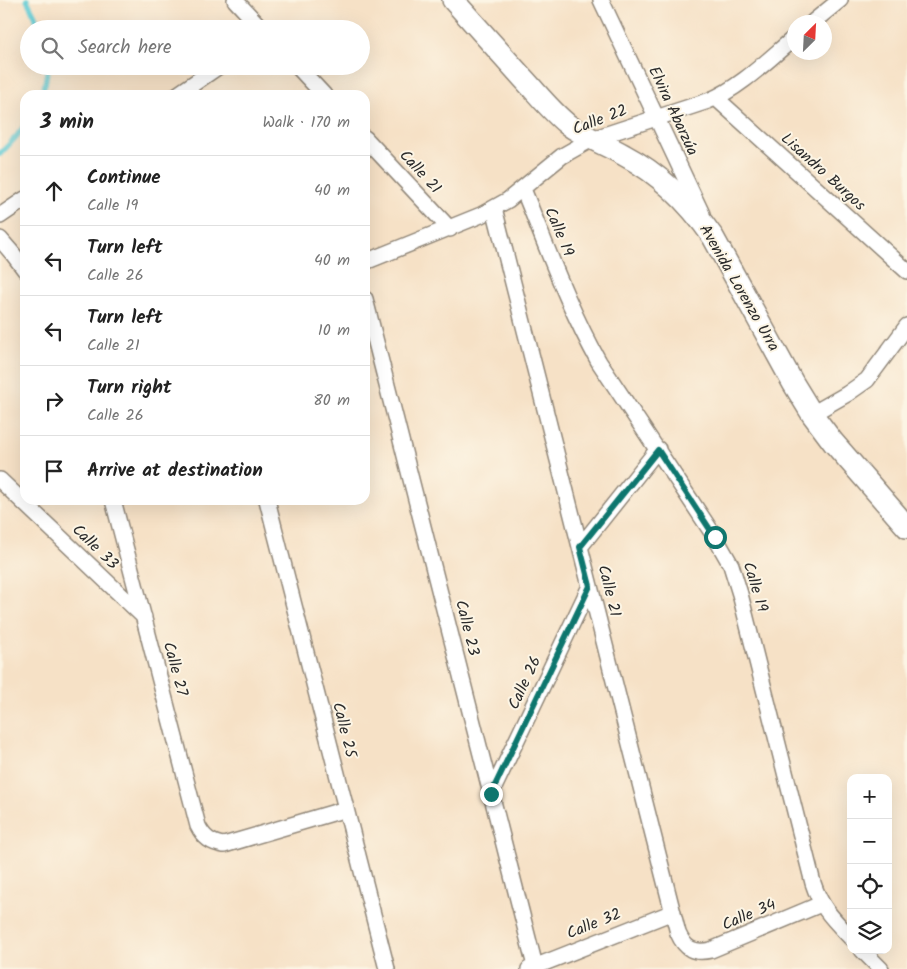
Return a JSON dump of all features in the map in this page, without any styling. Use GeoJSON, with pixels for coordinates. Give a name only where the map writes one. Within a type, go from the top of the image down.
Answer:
{"type":"FeatureCollection","features":[{"type":"Feature","properties":{"kind":"street"},"geometry":{"type":"LineString","coordinates":[[235,0],[254,20]]}},
{"type":"Feature","properties":{"kind":"street","name":"Avenida Lorenzo Urra"},"geometry":{"type":"LineString","coordinates":[[453,0],[569,125],[638,163],[658,178],[691,209],[713,237],[812,414],[833,442],[907,527]]}},
{"type":"Feature","properties":{"kind":"street","name":"Elvira Abarzúa"},"geometry":{"type":"LineString","coordinates":[[601,0],[713,237]]}},
{"type":"Feature","properties":{"kind":"street"},"geometry":{"type":"LineString","coordinates":[[822,15],[840,0]]}},
{"type":"Feature","properties":{"kind":"street","name":"Calle 22"},"geometry":{"type":"LineString","coordinates":[[370,260],[481,216],[508,200],[562,156],[592,139],[716,98],[732,90],[787,44]]}},
{"type":"Feature","properties":{"kind":"street"},"geometry":{"type":"LineString","coordinates":[[184,90],[207,75]]}},
{"type":"Feature","properties":{"kind":"street"},"geometry":{"type":"LineString","coordinates":[[305,75],[319,90]]}},
{"type":"Feature","properties":{"kind":"street","name":"Lisandro Burgos"},"geometry":{"type":"LineString","coordinates":[[716,98],[907,271]]}},
{"type":"Feature","properties":{"kind":"street","name":"Calle 21"},"geometry":{"type":"LineString","coordinates":[[370,143],[450,229]]}},
{"type":"Feature","properties":{"kind":"street","name":"Calle 19"},"geometry":{"type":"LineString","coordinates":[[522,189],[582,331],[599,362],[726,555],[740,594],[813,883],[821,904],[847,934]]}},
{"type":"Feature","properties":{"kind":"street"},"geometry":{"type":"LineString","coordinates":[[0,216],[20,202]]}},
{"type":"Feature","properties":{"kind":"street","name":"Calle 21"},"geometry":{"type":"LineString","coordinates":[[494,208],[673,912],[681,939],[690,949]]}},
{"type":"Feature","properties":{"kind":"street"},"geometry":{"type":"LineString","coordinates":[[0,239],[20,263]]}},
{"type":"Feature","properties":{"kind":"street","name":"Calle 23"},"geometry":{"type":"LineString","coordinates":[[370,318],[491,794],[532,968]]}},
{"type":"Feature","properties":{"kind":"street"},"geometry":{"type":"LineString","coordinates":[[812,414],[867,380],[907,326]]}},
{"type":"Feature","properties":{"kind":"street"},"geometry":{"type":"LineString","coordinates":[[580,547],[658,450]]}},
{"type":"Feature","properties":{"kind":"street","name":"Calle 33"},"geometry":{"type":"LineString","coordinates":[[0,480],[20,499]]}},
{"type":"Feature","properties":{"kind":"street","name":"Calle 33"},"geometry":{"type":"LineString","coordinates":[[26,505],[144,617]]}},
{"type":"Feature","properties":{"kind":"street","name":"Calle 27"},"geometry":{"type":"LineString","coordinates":[[114,505],[198,826],[206,838],[211,842],[224,845],[231,844],[346,809]]}},
{"type":"Feature","properties":{"kind":"street","name":"Calle 25"},"geometry":{"type":"LineString","coordinates":[[268,505],[388,969]]}},
{"type":"Feature","properties":{"kind":"street","name":"Calle 26"},"geometry":{"type":"LineString","coordinates":[[491,794],[590,586]]}},
{"type":"Feature","properties":{"kind":"street","name":"Calle 34"},"geometry":{"type":"LineString","coordinates":[[690,949],[697,951],[711,950],[821,904]]}},
{"type":"Feature","properties":{"kind":"street","name":"Calle 32"},"geometry":{"type":"LineString","coordinates":[[532,968],[673,912]]}},
{"type":"Feature","properties":{"kind":"street"},"geometry":{"type":"LineString","coordinates":[[866,954],[881,969]]}},
{"type":"Feature","properties":{"kind":"waterway"},"geometry":{"type":"LineString","coordinates":[[27,0],[36,20]]}},
{"type":"Feature","properties":{"kind":"waterway"},"geometry":{"type":"LineString","coordinates":[[43,90],[46,75]]}},
{"type":"Feature","properties":{"kind":"waterway"},"geometry":{"type":"LineString","coordinates":[[0,154],[20,132]]}},
{"type":"Feature","properties":{"kind":"route"},"geometry":{"type":"LineString","coordinates":[[491,794],[590,586],[580,547],[658,450],[715,537]]}}]}
